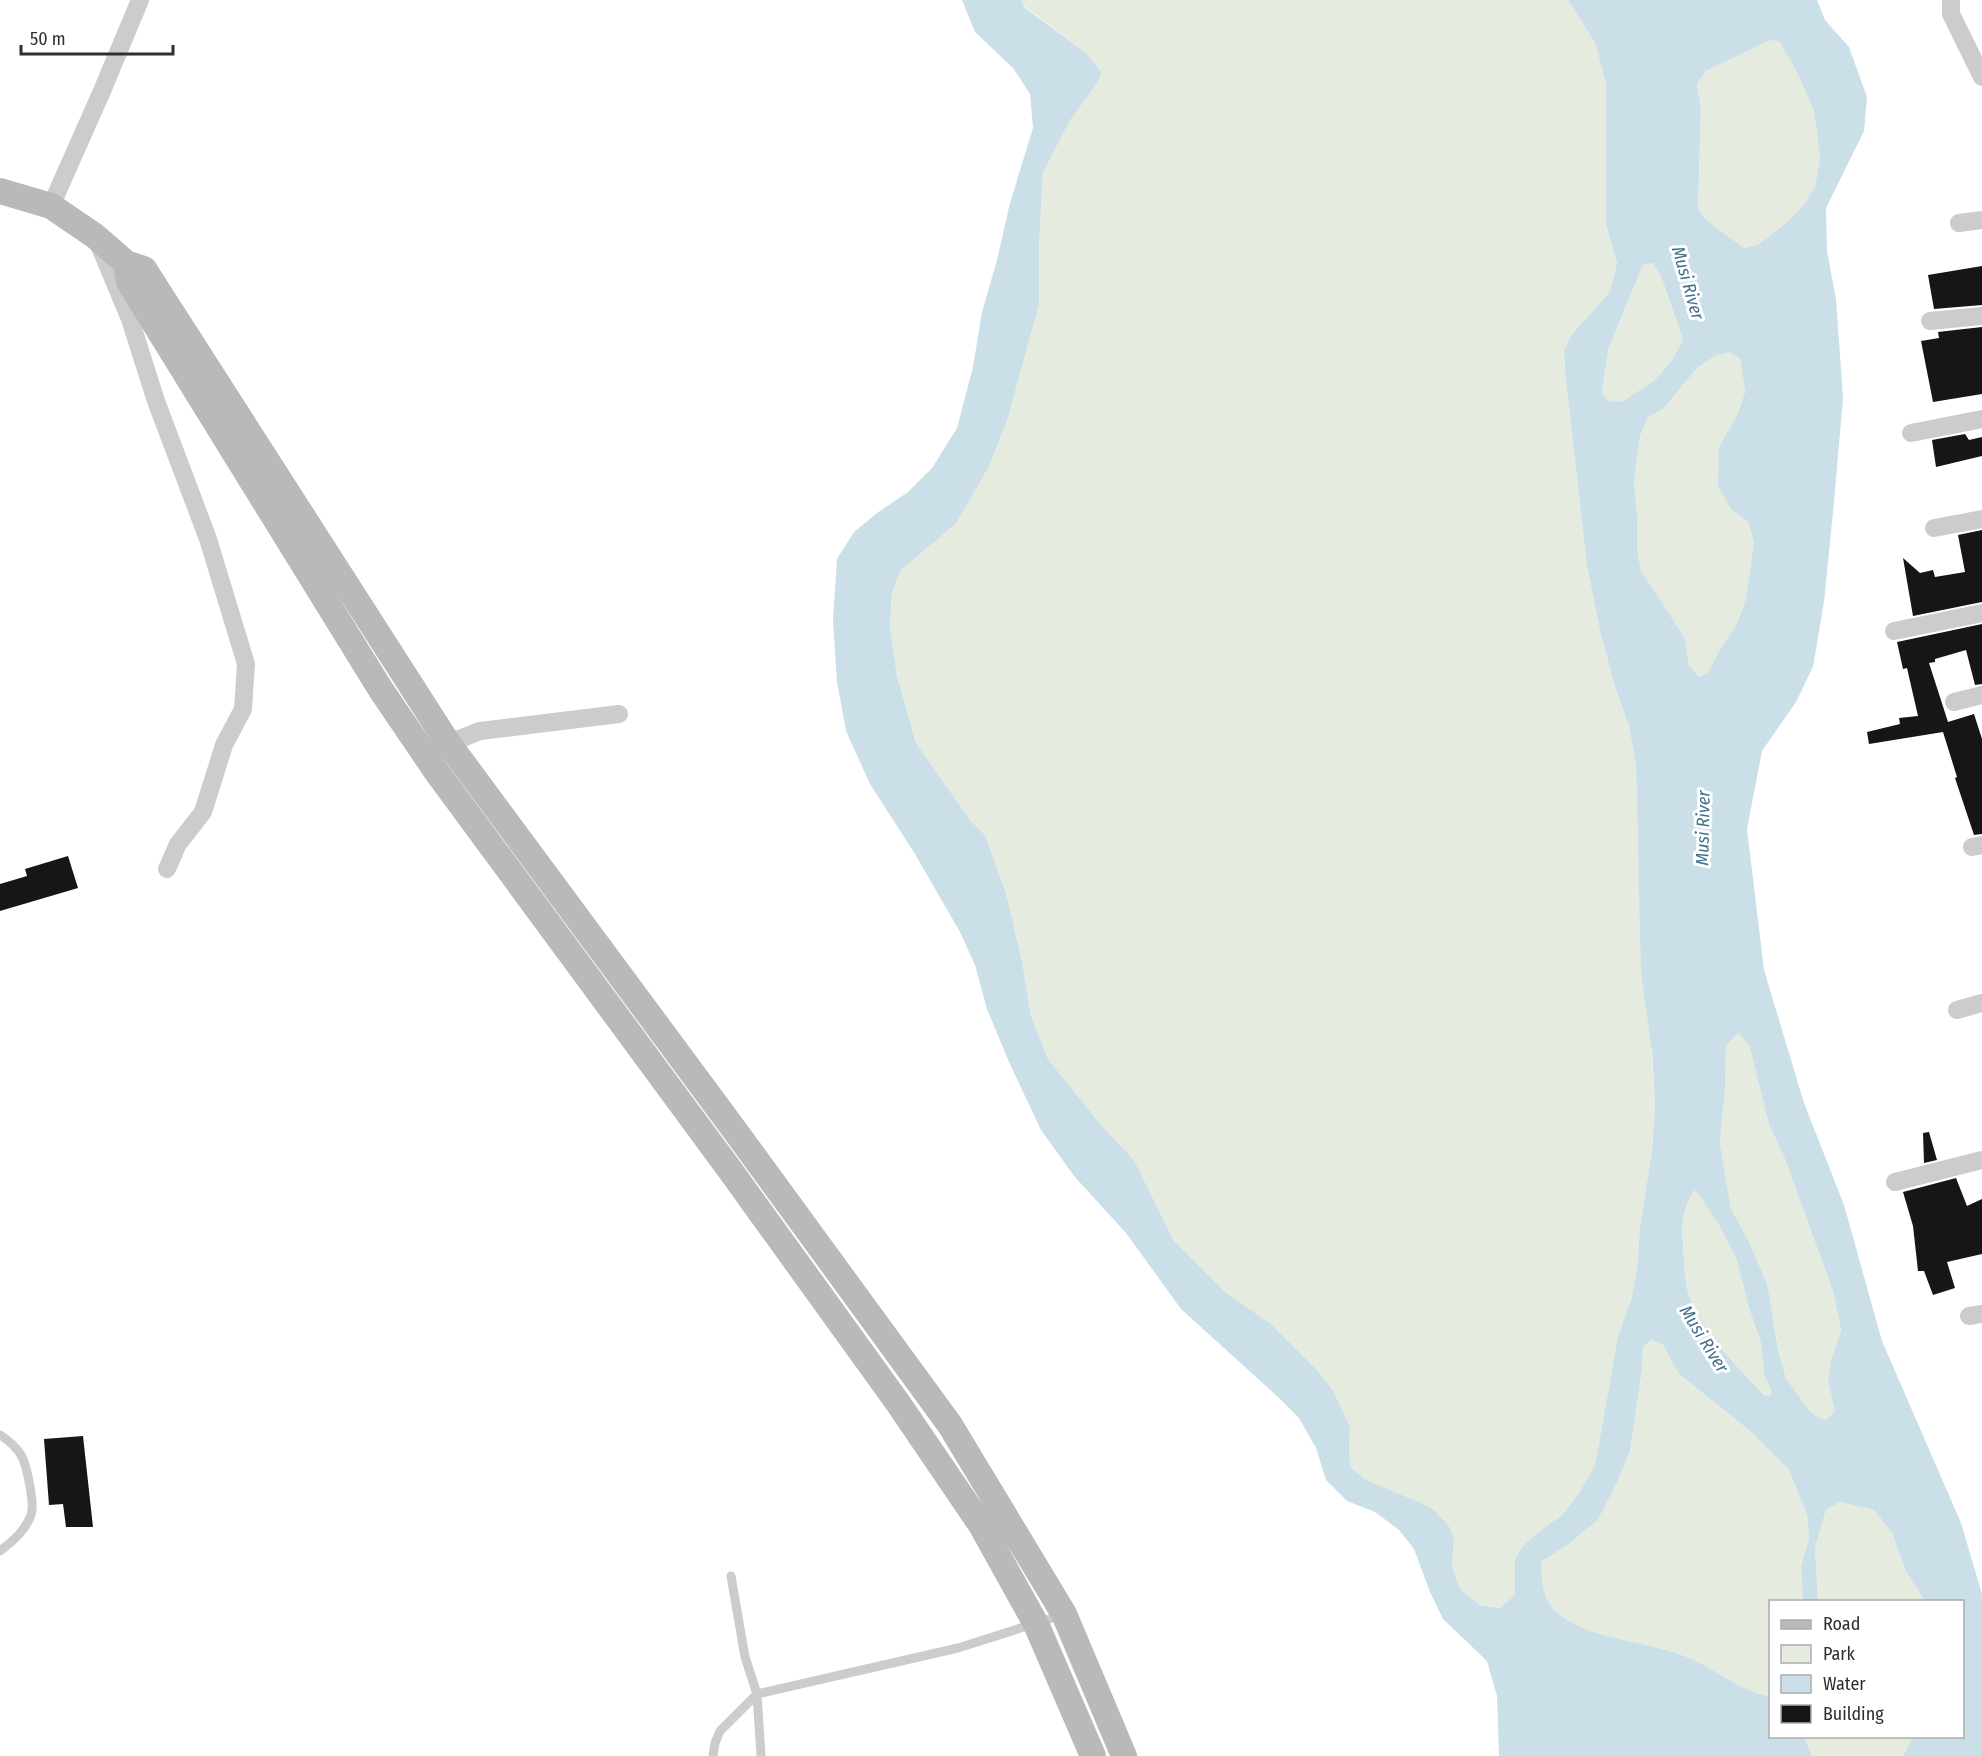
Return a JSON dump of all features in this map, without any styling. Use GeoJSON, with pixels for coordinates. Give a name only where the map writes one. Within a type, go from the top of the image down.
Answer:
{"type":"FeatureCollection","features":[{"type":"Feature","properties":{"kind":"street"},"geometry":{"type":"LineString","coordinates":[[51,206],[140,0]]}},
{"type":"Feature","properties":{"kind":"street"},"geometry":{"type":"LineString","coordinates":[[1951,0],[1951,14],[1982,77]]}},
{"type":"Feature","properties":{"kind":"street"},"geometry":{"type":"LineString","coordinates":[[0,191],[51,206],[95,236],[126,263],[144,269],[447,743],[950,1425],[1064,1614],[1124,1756]]}},
{"type":"Feature","properties":{"kind":"street"},"geometry":{"type":"LineString","coordinates":[[1959,222],[1982,220]]}},
{"type":"Feature","properties":{"kind":"street"},"geometry":{"type":"LineString","coordinates":[[95,236],[130,319],[156,401],[208,539],[246,664],[243,709],[224,745],[202,812],[178,844],[167,869]]}},
{"type":"Feature","properties":{"kind":"street"},"geometry":{"type":"LineString","coordinates":[[126,263],[129,282],[381,690],[425,754],[898,1403],[981,1525],[1036,1624],[1093,1756]]}},
{"type":"Feature","properties":{"kind":"street"},"geometry":{"type":"LineString","coordinates":[[1930,321],[1982,316]]}},
{"type":"Feature","properties":{"kind":"street"},"geometry":{"type":"LineString","coordinates":[[1911,433],[1982,419]]}},
{"type":"Feature","properties":{"kind":"street"},"geometry":{"type":"LineString","coordinates":[[1934,528],[1982,519]]}},
{"type":"Feature","properties":{"kind":"street"},"geometry":{"type":"LineString","coordinates":[[1894,631],[1982,613]]}},
{"type":"Feature","properties":{"kind":"street"},"geometry":{"type":"LineString","coordinates":[[1954,702],[1982,695]]}},
{"type":"Feature","properties":{"kind":"street"},"geometry":{"type":"LineString","coordinates":[[425,754],[480,731],[619,714]]}},
{"type":"Feature","properties":{"kind":"street"},"geometry":{"type":"LineString","coordinates":[[1957,1010],[1982,1003]]}},
{"type":"Feature","properties":{"kind":"street"},"geometry":{"type":"LineString","coordinates":[[1895,1182],[1982,1160]]}},
{"type":"Feature","properties":{"kind":"lane"},"geometry":{"type":"LineString","coordinates":[[0,1435],[22,1455],[29,1479],[32,1513],[20,1534],[0,1551]]}},
{"type":"Feature","properties":{"kind":"lane"},"geometry":{"type":"LineString","coordinates":[[731,1576],[745,1657],[757,1694],[761,1756]]}},
{"type":"Feature","properties":{"kind":"lane"},"geometry":{"type":"LineString","coordinates":[[713,1756],[720,1731],[757,1694],[958,1648],[1064,1614]]}},
{"type":"Feature","properties":{"kind":"green space"},"geometry":{"type":"Polygon","coordinates":[[[1021,0],[1568,0],[1595,43],[1606,83],[1606,225],[1617,263],[1610,292],[1571,335],[1564,350],[1565,372],[1587,566],[1600,631],[1615,687],[1629,726],[1636,766],[1639,883],[1655,1103],[1652,1150],[1640,1227],[1637,1268],[1631,1300],[1618,1336],[1595,1467],[1562,1515],[1540,1531],[1515,1561],[1515,1595],[1501,1608],[1480,1605],[1460,1589],[1452,1566],[1454,1538],[1448,1524],[1434,1510],[1364,1479],[1351,1467],[1350,1427],[1334,1392],[1318,1371],[1271,1324],[1225,1292],[1174,1241],[1134,1160],[1101,1125],[1048,1059],[1031,1016],[1022,961],[1006,893],[985,835],[970,820],[916,743],[897,676],[890,626],[892,593],[901,570],[924,549],[1039,304],[1043,173],[1069,122],[1098,82],[1086,53],[1024,6],[1021,0]]]}},
{"type":"Feature","properties":{"kind":"green space"},"geometry":{"type":"Polygon","coordinates":[[[1770,40],[1780,41],[1814,111],[1820,157],[1815,187],[1803,206],[1758,245],[1744,248],[1705,219],[1698,208],[1701,109],[1697,84],[1706,71],[1770,40]]]}},
{"type":"Feature","properties":{"kind":"green space"},"geometry":{"type":"Polygon","coordinates":[[[1652,263],[1661,276],[1683,340],[1672,360],[1654,381],[1621,402],[1608,401],[1602,393],[1609,347],[1643,265],[1652,263]]]}},
{"type":"Feature","properties":{"kind":"green space"},"geometry":{"type":"Polygon","coordinates":[[[1730,352],[1740,359],[1745,392],[1738,413],[1719,447],[1731,509],[1748,522],[1754,542],[1746,598],[1737,624],[1708,672],[1699,677],[1689,665],[1685,638],[1641,571],[1637,549],[1634,481],[1640,436],[1648,417],[1663,409],[1698,367],[1717,355],[1730,352]]]}},
{"type":"Feature","properties":{"kind":"green space"},"geometry":{"type":"Polygon","coordinates":[[[1738,1033],[1749,1045],[1769,1125],[1783,1154],[1833,1291],[1841,1330],[1831,1360],[1828,1382],[1835,1411],[1826,1420],[1816,1416],[1808,1409],[1786,1378],[1774,1323],[1747,1238],[1731,1210],[1720,1144],[1726,1046],[1738,1033]]]}},
{"type":"Feature","properties":{"kind":"green space"},"geometry":{"type":"Polygon","coordinates":[[[1696,1190],[1718,1223],[1737,1259],[1748,1305],[1761,1343],[1764,1374],[1772,1392],[1769,1396],[1764,1395],[1720,1348],[1701,1321],[1688,1292],[1682,1228],[1686,1207],[1696,1190]]]}},
{"type":"Feature","properties":{"kind":"green space"},"geometry":{"type":"Polygon","coordinates":[[[1651,1340],[1663,1345],[1679,1374],[1750,1431],[1789,1470],[1807,1515],[1809,1538],[1801,1566],[1803,1600],[1769,1600],[1769,1696],[1730,1681],[1692,1659],[1658,1648],[1605,1636],[1572,1623],[1552,1608],[1545,1596],[1541,1562],[1566,1546],[1618,1480],[1630,1451],[1642,1370],[1643,1347],[1651,1340]]]}},
{"type":"Feature","properties":{"kind":"green space"},"geometry":{"type":"Polygon","coordinates":[[[1840,1502],[1874,1510],[1892,1533],[1906,1572],[1924,1600],[1818,1600],[1815,1548],[1826,1510],[1840,1502]]]}},
{"type":"Feature","properties":{"kind":"green space"},"geometry":{"type":"Polygon","coordinates":[[[1804,1738],[1912,1738],[1903,1756],[1812,1756],[1804,1738]]]}},
{"type":"Feature","properties":{"kind":"water","name":"Musi River"},"geometry":{"type":"Polygon","coordinates":[[[962,0],[1021,0],[1024,7],[1086,53],[1101,72],[1098,82],[1069,122],[1043,173],[1039,304],[1007,420],[989,466],[956,523],[901,570],[892,593],[890,626],[897,676],[916,743],[970,820],[985,835],[1006,893],[1022,961],[1031,1016],[1048,1059],[1101,1125],[1134,1160],[1174,1241],[1225,1292],[1271,1324],[1318,1371],[1334,1392],[1350,1427],[1351,1467],[1364,1479],[1434,1510],[1448,1524],[1454,1538],[1452,1566],[1460,1589],[1480,1605],[1500,1608],[1515,1595],[1515,1560],[1523,1546],[1562,1515],[1579,1493],[1595,1466],[1618,1336],[1631,1300],[1637,1268],[1640,1227],[1652,1150],[1655,1103],[1652,1053],[1641,972],[1636,766],[1629,726],[1615,687],[1600,631],[1587,566],[1565,372],[1564,350],[1571,335],[1610,292],[1617,263],[1606,225],[1606,83],[1595,43],[1568,0],[1817,0],[1825,20],[1849,47],[1867,97],[1864,131],[1826,208],[1827,251],[1836,299],[1843,398],[1824,602],[1813,667],[1796,702],[1762,751],[1747,829],[1764,970],[1804,1103],[1844,1205],[1882,1341],[1961,1523],[1982,1594],[1982,1756],[1903,1756],[1912,1738],[1964,1738],[1964,1600],[1924,1600],[1906,1572],[1892,1533],[1874,1510],[1840,1502],[1826,1510],[1815,1548],[1818,1600],[1803,1600],[1801,1566],[1809,1538],[1807,1515],[1789,1470],[1750,1431],[1679,1374],[1663,1345],[1651,1340],[1643,1347],[1642,1370],[1630,1451],[1618,1480],[1598,1519],[1566,1546],[1541,1562],[1548,1602],[1557,1613],[1587,1630],[1692,1659],[1750,1690],[1769,1696],[1769,1738],[1804,1738],[1812,1756],[1499,1756],[1497,1696],[1487,1661],[1443,1619],[1414,1549],[1399,1530],[1375,1512],[1347,1501],[1326,1480],[1316,1448],[1299,1418],[1181,1309],[1126,1233],[1074,1176],[1041,1130],[987,1009],[975,965],[960,932],[915,854],[870,784],[846,731],[837,682],[833,621],[837,559],[854,532],[908,492],[932,468],[957,428],[973,367],[982,312],[1010,203],[1033,128],[1030,94],[1013,68],[975,32],[962,0]],[[1770,40],[1706,71],[1697,84],[1701,109],[1698,208],[1705,219],[1744,248],[1758,245],[1803,206],[1815,187],[1820,157],[1814,111],[1797,72],[1780,42],[1770,40]],[[1652,263],[1643,265],[1609,347],[1602,392],[1608,401],[1621,402],[1654,381],[1672,360],[1683,340],[1661,276],[1652,263]],[[1730,352],[1717,355],[1698,367],[1663,409],[1648,417],[1640,436],[1634,481],[1637,549],[1641,571],[1685,638],[1689,665],[1699,677],[1708,672],[1737,624],[1746,598],[1754,542],[1748,522],[1731,509],[1718,485],[1719,447],[1738,413],[1745,392],[1740,359],[1730,352]],[[1738,1033],[1726,1046],[1720,1144],[1731,1209],[1747,1238],[1767,1284],[1779,1354],[1786,1378],[1808,1409],[1816,1416],[1826,1420],[1835,1411],[1828,1382],[1831,1360],[1841,1330],[1833,1291],[1783,1154],[1769,1125],[1749,1045],[1738,1033]],[[1696,1190],[1684,1214],[1682,1236],[1688,1292],[1701,1321],[1720,1348],[1764,1395],[1769,1396],[1772,1392],[1764,1374],[1761,1343],[1748,1305],[1737,1260],[1718,1223],[1696,1190]]]}},
{"type":"Feature","properties":{"kind":"building"},"geometry":{"type":"Polygon","coordinates":[[[1982,266],[1982,305],[1934,309],[1928,275],[1982,266]]]}},
{"type":"Feature","properties":{"kind":"building"},"geometry":{"type":"Polygon","coordinates":[[[1982,327],[1982,394],[1933,402],[1921,341],[1939,338],[1938,332],[1982,327]]]}},
{"type":"Feature","properties":{"kind":"building"},"geometry":{"type":"Polygon","coordinates":[[[1965,434],[1969,440],[1982,437],[1982,456],[1936,467],[1932,440],[1965,434]]]}},
{"type":"Feature","properties":{"kind":"building"},"geometry":{"type":"Polygon","coordinates":[[[1982,530],[1982,602],[1913,616],[1903,558],[1920,573],[1933,570],[1935,577],[1965,572],[1958,535],[1982,530]]]}},
{"type":"Feature","properties":{"kind":"building"},"geometry":{"type":"Polygon","coordinates":[[[1982,624],[1982,684],[1975,685],[1966,650],[1929,663],[1948,722],[1974,714],[1982,739],[1982,834],[1974,835],[1943,732],[1869,744],[1867,732],[1900,724],[1899,718],[1918,716],[1907,668],[1903,669],[1897,642],[1982,624]]]}},
{"type":"Feature","properties":{"kind":"building"},"geometry":{"type":"Polygon","coordinates":[[[68,856],[78,888],[0,911],[0,884],[27,876],[25,869],[68,856]]]}},
{"type":"Feature","properties":{"kind":"building"},"geometry":{"type":"Polygon","coordinates":[[[1929,1132],[1937,1160],[1924,1163],[1923,1133],[1929,1132]]]}},
{"type":"Feature","properties":{"kind":"building"},"geometry":{"type":"Polygon","coordinates":[[[1956,1178],[1967,1206],[1982,1199],[1982,1254],[1947,1262],[1955,1288],[1933,1295],[1924,1271],[1918,1271],[1913,1226],[1903,1192],[1956,1178]]]}},
{"type":"Feature","properties":{"kind":"building"},"geometry":{"type":"Polygon","coordinates":[[[83,1436],[93,1527],[66,1527],[63,1504],[49,1505],[44,1439],[83,1436]]]}}]}
